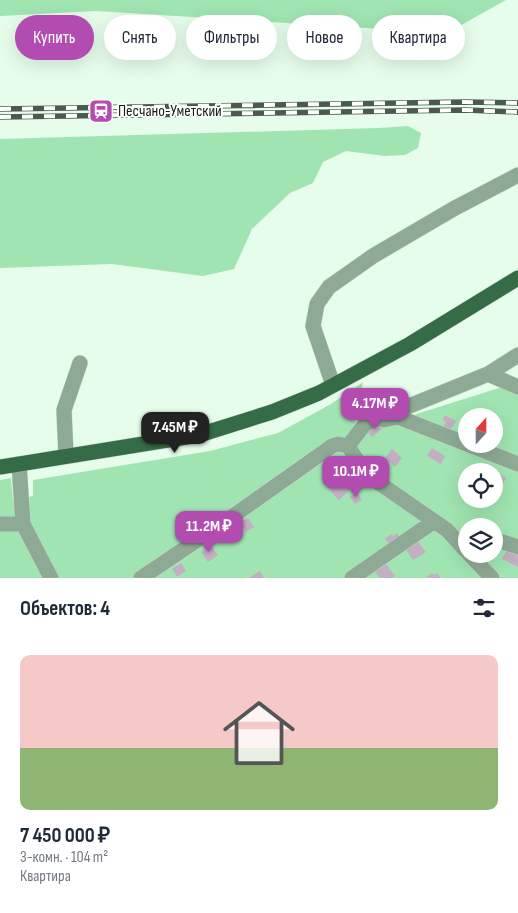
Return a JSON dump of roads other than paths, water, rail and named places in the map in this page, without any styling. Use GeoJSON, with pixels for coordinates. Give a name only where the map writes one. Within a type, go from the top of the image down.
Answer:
{"type":"FeatureCollection","features":[{"type":"Feature","properties":{"kind":"main road"},"geometry":{"type":"LineString","coordinates":[[0,467],[198,435],[272,412],[333,385],[410,344],[518,278]]}},
{"type":"Feature","properties":{"kind":"lane"},"geometry":{"type":"LineString","coordinates":[[333,385],[313,326],[317,304],[329,287],[373,256],[455,208],[518,175]]}},
{"type":"Feature","properties":{"kind":"lane"},"geometry":{"type":"LineString","coordinates":[[348,446],[365,424],[488,374],[518,355]]}},
{"type":"Feature","properties":{"kind":"lane"},"geometry":{"type":"LineString","coordinates":[[66,456],[64,410],[80,363]]}},
{"type":"Feature","properties":{"kind":"lane"},"geometry":{"type":"LineString","coordinates":[[488,374],[518,387]]}},
{"type":"Feature","properties":{"kind":"lane"},"geometry":{"type":"LineString","coordinates":[[365,424],[398,417],[518,464]]}},
{"type":"Feature","properties":{"kind":"lane"},"geometry":{"type":"LineString","coordinates":[[141,578],[332,446],[338,444],[348,446],[359,463],[379,483],[433,522],[447,530],[458,532]]}},
{"type":"Feature","properties":{"kind":"lane"},"geometry":{"type":"LineString","coordinates":[[19,464],[23,524],[51,578]]}},
{"type":"Feature","properties":{"kind":"lane"},"geometry":{"type":"LineString","coordinates":[[352,578],[433,522]]}},
{"type":"Feature","properties":{"kind":"lane"},"geometry":{"type":"LineString","coordinates":[[0,524],[23,524]]}},
{"type":"Feature","properties":{"kind":"lane"},"geometry":{"type":"LineString","coordinates":[[447,530],[458,542]]}},
{"type":"Feature","properties":{"kind":"lane"},"geometry":{"type":"LineString","coordinates":[[503,542],[518,547]]}},
{"type":"Feature","properties":{"kind":"lane"},"geometry":{"type":"LineString","coordinates":[[478,563],[492,578]]}},
{"type":"Feature","properties":{"kind":"railway"},"geometry":{"type":"LineString","coordinates":[[0,109],[465,102],[518,103]]}},
{"type":"Feature","properties":{"kind":"railway"},"geometry":{"type":"LineString","coordinates":[[0,117],[465,110],[518,112]]}},
{"type":"Feature","properties":{"kind":"place","name":"Песчано-Уметский"},"geometry":{"type":"Point","coordinates":[101,111]}}]}
